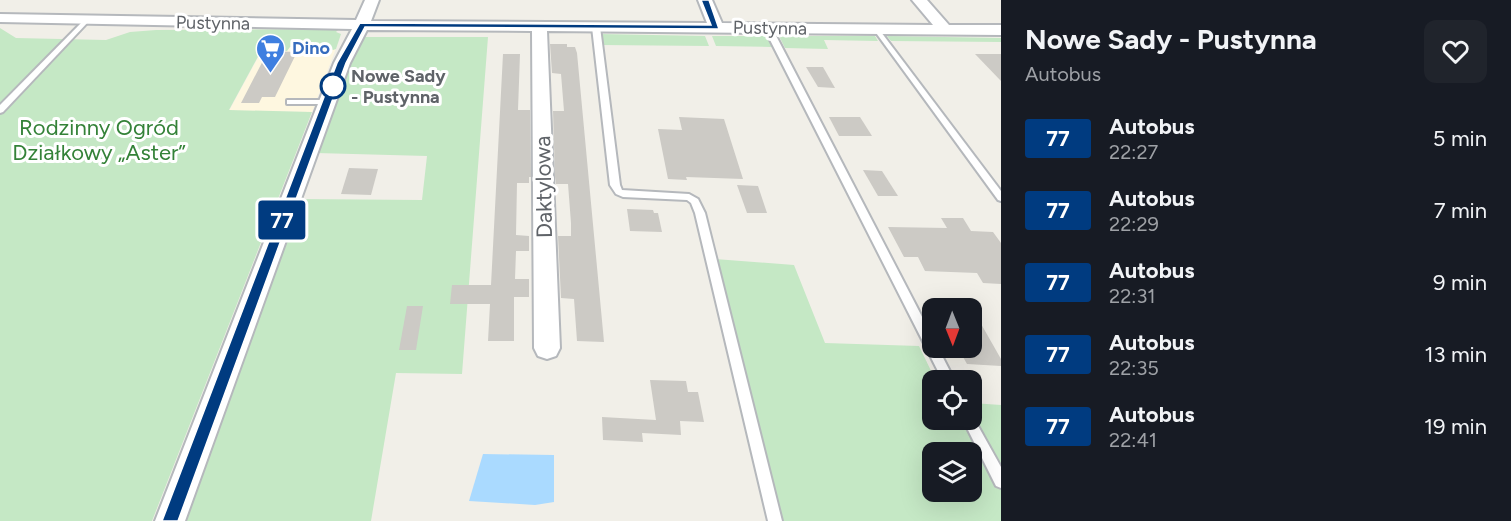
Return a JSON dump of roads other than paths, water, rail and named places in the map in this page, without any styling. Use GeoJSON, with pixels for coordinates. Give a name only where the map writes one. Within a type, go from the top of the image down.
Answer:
{"type":"FeatureCollection","features":[{"type":"Feature","properties":{"kind":"street"},"geometry":{"type":"LineString","coordinates":[[170,521],[342,63],[372,0]]}},
{"type":"Feature","properties":{"kind":"street"},"geometry":{"type":"LineString","coordinates":[[705,0],[716,28]]}},
{"type":"Feature","properties":{"kind":"street"},"geometry":{"type":"LineString","coordinates":[[919,0],[945,30]]}},
{"type":"Feature","properties":{"kind":"street","name":"Pustynna"},"geometry":{"type":"LineString","coordinates":[[0,18],[362,25],[1001,30]]}},
{"type":"Feature","properties":{"kind":"street","name":"Daktylowa"},"geometry":{"type":"LineString","coordinates":[[539,26],[547,348]]}},
{"type":"Feature","properties":{"kind":"lane"},"geometry":{"type":"LineString","coordinates":[[0,110],[87,20]]}},
{"type":"Feature","properties":{"kind":"lane"},"geometry":{"type":"LineString","coordinates":[[596,27],[615,185],[623,194],[689,197],[695,201],[700,213],[775,521]]}},
{"type":"Feature","properties":{"kind":"lane"},"geometry":{"type":"LineString","coordinates":[[768,28],[943,370]]}},
{"type":"Feature","properties":{"kind":"lane"},"geometry":{"type":"LineString","coordinates":[[876,29],[1001,198]]}},
{"type":"Feature","properties":{"kind":"lane"},"geometry":{"type":"LineString","coordinates":[[290,102],[327,102]]}},
{"type":"Feature","properties":{"kind":"lane"},"geometry":{"type":"LineString","coordinates":[[974,430],[1001,481]]}},
{"type":"Feature","properties":{"kind":"water"},"geometry":{"type":"Polygon","coordinates":[[[483,454],[554,455],[554,502],[535,505],[469,501],[483,454]]]}},
{"type":"Feature","properties":{"kind":"place","name":"Dino"},"geometry":{"type":"Point","coordinates":[271,74]}},
{"type":"Feature","properties":{"kind":"place","name":"Nowe Sady - Pustynna"},"geometry":{"type":"Point","coordinates":[333,86]}},
{"type":"Feature","properties":{"kind":"park label","name":"Rodzinny Ogród Działkowy „Aster”"},"geometry":{"type":"Point","coordinates":[99,140]}}]}
